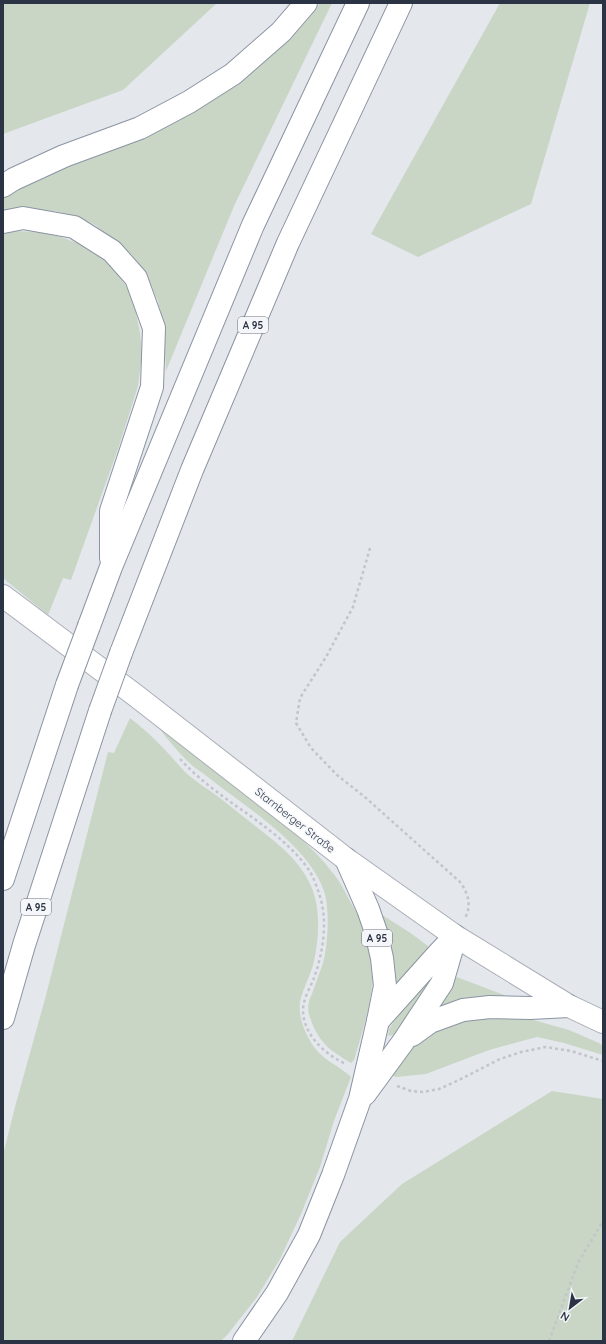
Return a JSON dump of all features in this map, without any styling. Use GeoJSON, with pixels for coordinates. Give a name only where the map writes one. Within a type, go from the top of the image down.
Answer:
{"type":"FeatureCollection","features":[{"type":"Feature","properties":{"kind":"main road"},"geometry":{"type":"LineString","coordinates":[[3,186],[14,179],[64,156],[140,128],[189,102],[233,74],[281,32],[306,3]]}},
{"type":"Feature","properties":{"kind":"main road"},"geometry":{"type":"LineString","coordinates":[[3,879],[68,685],[111,567],[253,225],[358,3]]}},
{"type":"Feature","properties":{"kind":"main road","name":"A 95"},"geometry":{"type":"LineString","coordinates":[[3,1018],[27,937],[100,711],[192,470],[288,243],[401,3]]}},
{"type":"Feature","properties":{"kind":"main road"},"geometry":{"type":"LineString","coordinates":[[3,222],[23,218],[74,227],[112,251],[136,278],[154,328],[152,387],[111,511],[111,567]]}},
{"type":"Feature","properties":{"kind":"main road","name":"Starnberger Straße"},"geometry":{"type":"LineString","coordinates":[[3,596],[135,695],[346,859],[455,936],[569,1006],[603,1022]]}},
{"type":"Feature","properties":{"kind":"main road","name":"A 95"},"geometry":{"type":"LineString","coordinates":[[346,859],[368,909],[376,932],[382,958],[385,986],[378,1021]]}},
{"type":"Feature","properties":{"kind":"main road"},"geometry":{"type":"LineString","coordinates":[[244,1341],[277,1293],[309,1235],[333,1175],[360,1099],[378,1021],[455,936]]}},
{"type":"Feature","properties":{"kind":"main road"},"geometry":{"type":"LineString","coordinates":[[360,1099],[403,1042],[442,983],[455,936]]}},
{"type":"Feature","properties":{"kind":"main road"},"geometry":{"type":"LineString","coordinates":[[403,1042],[430,1022],[463,1010],[490,1007],[530,1008],[569,1006]]}},
{"type":"Feature","properties":{"kind":"path"},"geometry":{"type":"LineString","coordinates":[[370,548],[353,607],[326,657],[300,698],[296,723],[311,748],[337,775],[366,798],[460,882],[468,892],[469,911],[455,936]]}},
{"type":"Feature","properties":{"kind":"path"},"geometry":{"type":"LineString","coordinates":[[175,754],[205,782],[273,832],[295,852],[310,871],[319,891],[322,906],[324,922],[323,942],[319,962],[306,997],[303,1010],[306,1024],[313,1038],[322,1049],[335,1059],[350,1066]]}},
{"type":"Feature","properties":{"kind":"path"},"geometry":{"type":"LineString","coordinates":[[393,1084],[423,1092],[439,1089],[500,1059],[521,1052],[546,1047],[571,1051],[603,1061]]}},
{"type":"Feature","properties":{"kind":"path"},"geometry":{"type":"LineString","coordinates":[[548,1341],[578,1263],[603,1221]]}},
{"type":"Feature","properties":{"kind":"green space"},"geometry":{"type":"Polygon","coordinates":[[[3,3],[217,3],[123,90],[3,134],[3,3]]]}},
{"type":"Feature","properties":{"kind":"green space"},"geometry":{"type":"Polygon","coordinates":[[[320,3],[332,3],[234,206],[166,371],[164,329],[158,301],[132,255],[95,225],[79,217],[55,211],[24,209],[3,212],[3,198],[24,185],[62,167],[137,138],[312,12],[320,3]]]}},
{"type":"Feature","properties":{"kind":"green space"},"geometry":{"type":"Polygon","coordinates":[[[500,3],[590,3],[531,204],[418,257],[371,234],[500,3]]]}},
{"type":"Feature","properties":{"kind":"green space"},"geometry":{"type":"Polygon","coordinates":[[[13,231],[41,232],[61,237],[85,246],[107,262],[127,287],[135,308],[142,354],[138,386],[118,449],[71,580],[63,578],[48,615],[3,578],[3,234],[13,231]]]}},
{"type":"Feature","properties":{"kind":"green space"},"geometry":{"type":"Polygon","coordinates":[[[130,718],[153,738],[189,776],[216,795],[279,845],[300,867],[306,876],[311,886],[316,904],[318,914],[318,933],[313,966],[300,1002],[301,1019],[308,1037],[318,1052],[351,1077],[334,1121],[320,1167],[301,1214],[280,1259],[257,1297],[221,1341],[3,1341],[3,1155],[45,999],[108,752],[114,753],[130,718]]]}},
{"type":"Feature","properties":{"kind":"green space"},"geometry":{"type":"Polygon","coordinates":[[[158,727],[278,819],[301,839],[323,860],[342,887],[364,928],[372,956],[373,969],[373,982],[365,1022],[354,1060],[351,1063],[326,1046],[314,1028],[308,1011],[309,1000],[323,963],[327,937],[328,917],[326,898],[316,874],[304,858],[274,828],[194,767],[158,727]]]}},
{"type":"Feature","properties":{"kind":"green space"},"geometry":{"type":"Polygon","coordinates":[[[382,915],[428,946],[429,950],[405,974],[395,989],[382,915]]]}},
{"type":"Feature","properties":{"kind":"green space"},"geometry":{"type":"Polygon","coordinates":[[[438,973],[397,1034],[388,1036],[389,1029],[423,979],[438,973]]]}},
{"type":"Feature","properties":{"kind":"green space"},"geometry":{"type":"Polygon","coordinates":[[[454,976],[504,995],[503,999],[440,1009],[438,1005],[454,976]]]}},
{"type":"Feature","properties":{"kind":"green space"},"geometry":{"type":"Polygon","coordinates":[[[476,1017],[530,1019],[569,1030],[599,1043],[603,1046],[603,1055],[564,1043],[537,1037],[489,1050],[426,1074],[396,1077],[389,1074],[410,1048],[425,1036],[446,1026],[476,1017]]]}},
{"type":"Feature","properties":{"kind":"green space"},"geometry":{"type":"Polygon","coordinates":[[[552,1091],[603,1099],[603,1341],[292,1341],[340,1242],[402,1184],[552,1091]]]}}]}
